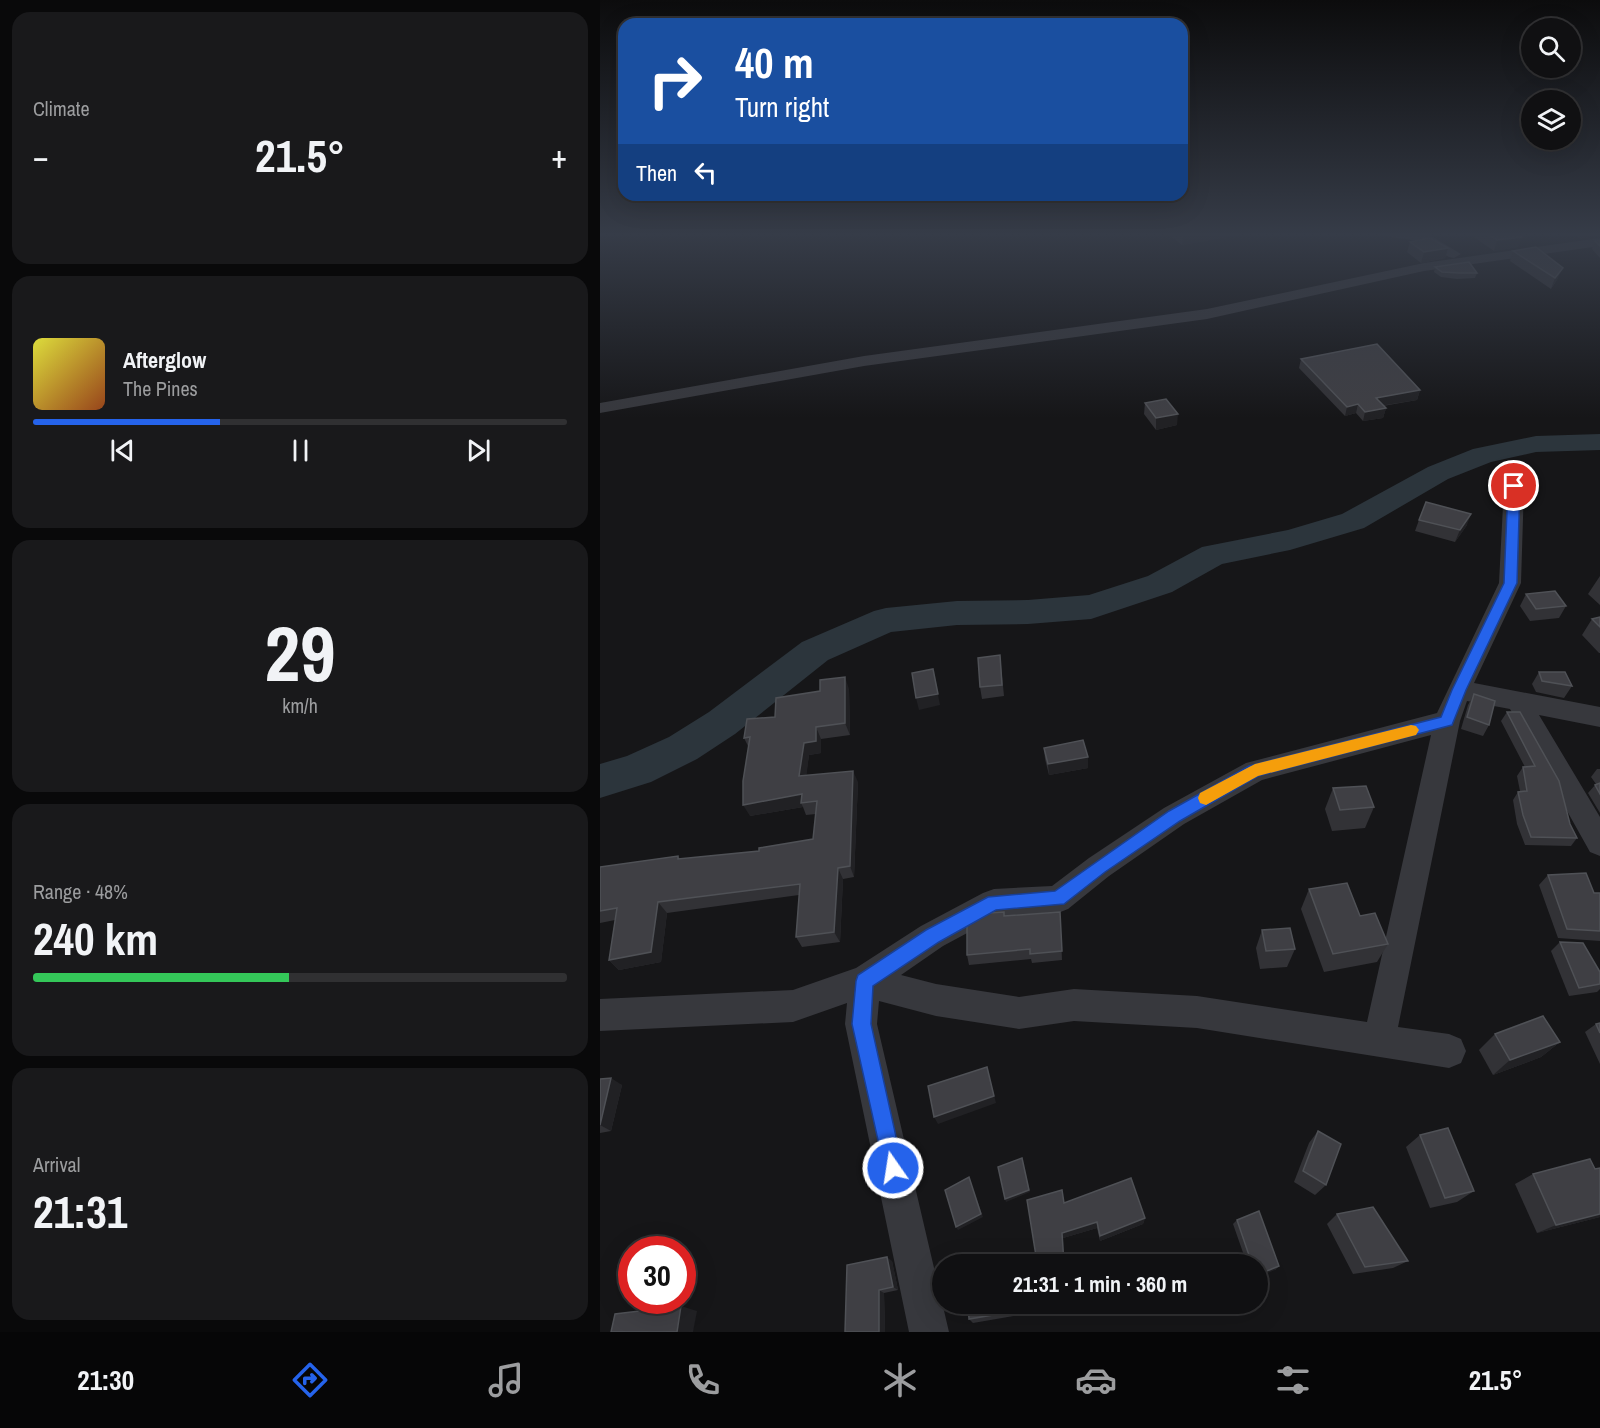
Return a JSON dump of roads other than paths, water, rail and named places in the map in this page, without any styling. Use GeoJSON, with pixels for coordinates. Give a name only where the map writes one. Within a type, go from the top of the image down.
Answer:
{"type":"FeatureCollection","features":[{"type":"Feature","properties":{"kind":"street"},"geometry":{"type":"LineString","coordinates":[[600,408],[864,361],[1207,314],[1299,294]]}},
{"type":"Feature","properties":{"kind":"street"},"geometry":{"type":"LineString","coordinates":[[1379,1041],[1447,721],[1459,690],[1510,583],[1514,486]]}},
{"type":"Feature","properties":{"kind":"street"},"geometry":{"type":"LineString","coordinates":[[1459,690],[1600,717]]}},
{"type":"Feature","properties":{"kind":"street"},"geometry":{"type":"LineString","coordinates":[[1517,700],[1600,843]]}},
{"type":"Feature","properties":{"kind":"street"},"geometry":{"type":"LineString","coordinates":[[600,1014],[794,1006],[865,981],[932,936],[994,903],[1058,898],[1174,816],[1255,771],[1447,721]]}},
{"type":"Feature","properties":{"kind":"street"},"geometry":{"type":"LineString","coordinates":[[865,981],[936,1000],[1019,1012],[1074,1005],[1197,1012],[1449,1051]]}},
{"type":"Feature","properties":{"kind":"street"},"geometry":{"type":"LineString","coordinates":[[865,981],[861,1024],[929,1332]]}},
{"type":"Feature","properties":{"kind":"waterway"},"geometry":{"type":"LineString","coordinates":[[600,781],[637,770],[683,748],[722,723],[815,651],[886,620],[957,613],[1028,612],[1091,607],[1160,584],[1213,555],[1290,540],[1353,521],[1438,473],[1483,455],[1536,444],[1600,442]]}}]}
